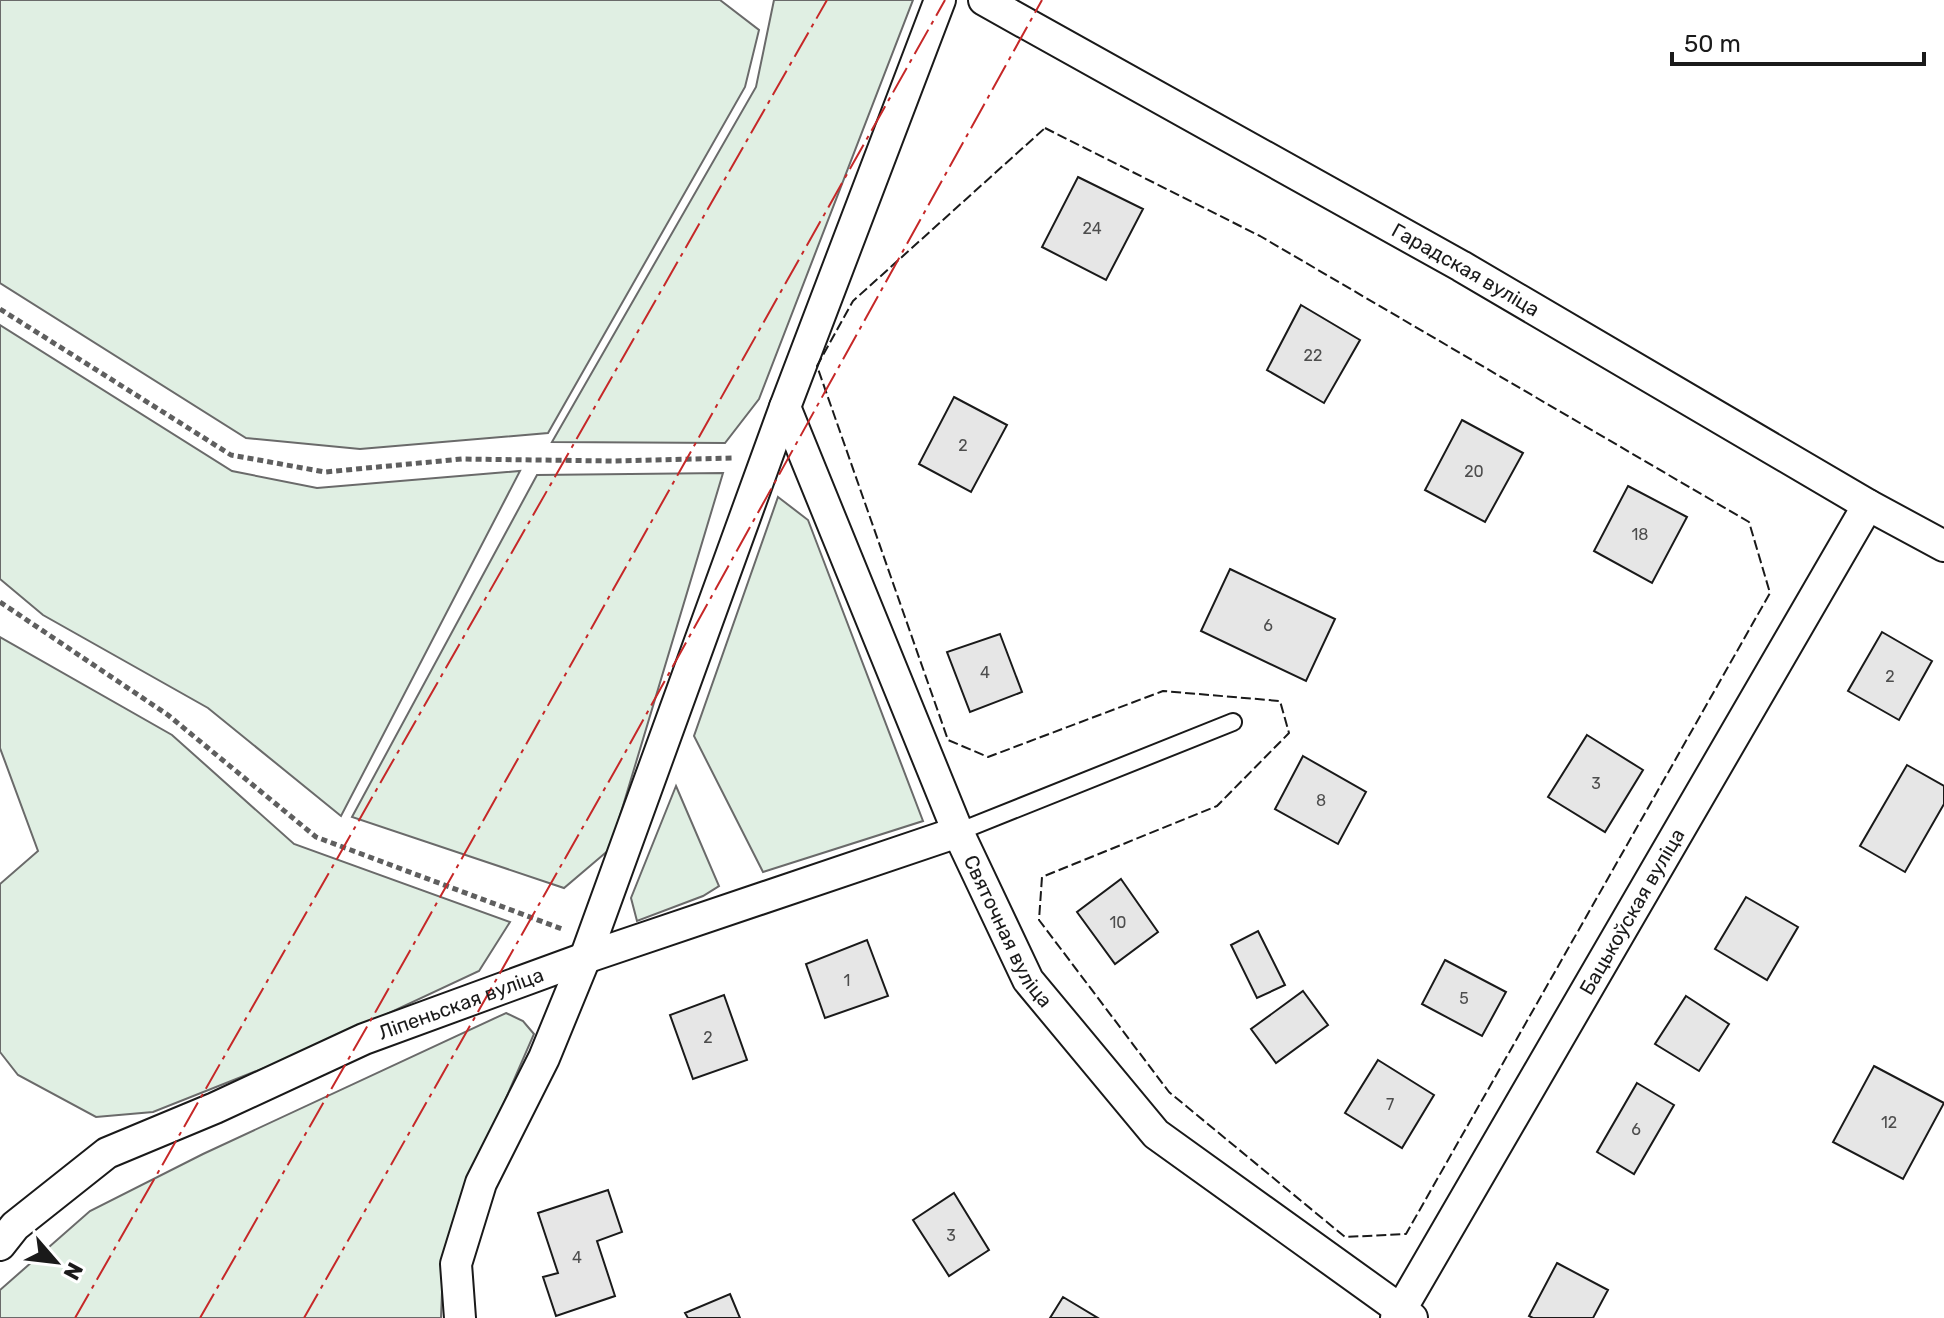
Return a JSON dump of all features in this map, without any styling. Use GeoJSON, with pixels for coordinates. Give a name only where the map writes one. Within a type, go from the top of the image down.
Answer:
{"type":"FeatureCollection","features":[{"type":"Feature","properties":{"kind":"street"},"geometry":{"type":"LineString","coordinates":[[460,1318],[456,1264],[481,1183],[544,1058],[585,958],[785,407],[940,0]]}},
{"type":"Feature","properties":{"kind":"street","name":"Гарадская вуліца"},"geometry":{"type":"LineString","coordinates":[[984,0],[1461,266],[1868,505],[1944,546]]}},
{"type":"Feature","properties":{"kind":"street","name":"Святочная вуліца"},"geometry":{"type":"LineString","coordinates":[[785,407],[958,832],[1028,980],[1156,1134],[1403,1316]]}},
{"type":"Feature","properties":{"kind":"street","name":"Бацькоўская вуліца"},"geometry":{"type":"LineString","coordinates":[[1403,1316],[1868,505]]}},
{"type":"Feature","properties":{"kind":"street","name":"Ліпеньская вуліца"},"geometry":{"type":"LineString","coordinates":[[0,1245],[15,1226],[107,1153],[215,1108],[364,1039],[585,958],[958,832]]}},
{"type":"Feature","properties":{"kind":"lane"},"geometry":{"type":"LineString","coordinates":[[958,832],[1233,722]]}},
{"type":"Feature","properties":{"kind":"path"},"geometry":{"type":"LineString","coordinates":[[0,309],[231,455],[325,472],[462,459],[613,461],[767,457]]}},
{"type":"Feature","properties":{"kind":"path"},"geometry":{"type":"LineString","coordinates":[[0,602],[168,715],[316,837],[561,928],[585,958]]}},
{"type":"Feature","properties":{"kind":"green space"},"geometry":{"type":"Polygon","coordinates":[[[0,0],[720,0],[759,30],[745,87],[548,433],[360,449],[246,438],[0,283],[0,0]]]}},
{"type":"Feature","properties":{"kind":"green space"},"geometry":{"type":"Polygon","coordinates":[[[774,0],[913,0],[759,399],[725,443],[552,442],[756,87],[774,0]]]}},
{"type":"Feature","properties":{"kind":"green space"},"geometry":{"type":"Polygon","coordinates":[[[0,325],[232,471],[317,488],[520,471],[341,816],[208,708],[43,615],[0,579],[0,325]]]}},
{"type":"Feature","properties":{"kind":"green space"},"geometry":{"type":"Polygon","coordinates":[[[723,473],[610,849],[564,888],[352,817],[537,475],[723,473]]]}},
{"type":"Feature","properties":{"kind":"green space"},"geometry":{"type":"Polygon","coordinates":[[[778,497],[808,520],[923,821],[763,872],[694,736],[778,497]]]}},
{"type":"Feature","properties":{"kind":"green space"},"geometry":{"type":"Polygon","coordinates":[[[0,637],[172,735],[294,844],[510,922],[479,971],[312,1049],[153,1112],[96,1117],[18,1075],[0,1052],[0,884],[38,851],[0,748],[0,637]]]}},
{"type":"Feature","properties":{"kind":"green space"},"geometry":{"type":"Polygon","coordinates":[[[676,786],[719,886],[703,896],[637,921],[631,898],[676,786]]]}},
{"type":"Feature","properties":{"kind":"green space"},"geometry":{"type":"Polygon","coordinates":[[[506,1013],[523,1021],[534,1034],[469,1183],[443,1267],[441,1318],[0,1318],[0,1290],[90,1211],[203,1154],[506,1013]]]}},
{"type":"Feature","properties":{"kind":"building"},"geometry":{"type":"Polygon","coordinates":[[[1078,177],[1143,209],[1106,280],[1042,247],[1078,177]]]}},
{"type":"Feature","properties":{"kind":"building"},"geometry":{"type":"Polygon","coordinates":[[[1301,305],[1360,340],[1324,403],[1267,370],[1301,305]]]}},
{"type":"Feature","properties":{"kind":"building"},"geometry":{"type":"Polygon","coordinates":[[[954,397],[1007,425],[971,492],[919,464],[954,397]]]}},
{"type":"Feature","properties":{"kind":"building"},"geometry":{"type":"Polygon","coordinates":[[[1462,420],[1523,453],[1485,522],[1425,490],[1462,420]]]}},
{"type":"Feature","properties":{"kind":"building"},"geometry":{"type":"Polygon","coordinates":[[[1628,486],[1687,517],[1652,583],[1594,551],[1628,486]]]}},
{"type":"Feature","properties":{"kind":"building"},"geometry":{"type":"Polygon","coordinates":[[[1230,569],[1335,619],[1306,681],[1201,631],[1230,569]]]}},
{"type":"Feature","properties":{"kind":"building"},"geometry":{"type":"Polygon","coordinates":[[[1882,632],[1932,661],[1899,720],[1848,691],[1882,632]]]}},
{"type":"Feature","properties":{"kind":"building"},"geometry":{"type":"Polygon","coordinates":[[[1000,634],[1022,692],[970,712],[947,652],[1000,634]]]}},
{"type":"Feature","properties":{"kind":"building"},"geometry":{"type":"Polygon","coordinates":[[[1587,735],[1643,770],[1605,832],[1548,797],[1587,735]]]}},
{"type":"Feature","properties":{"kind":"building"},"geometry":{"type":"Polygon","coordinates":[[[1303,756],[1366,792],[1338,844],[1275,809],[1303,756]]]}},
{"type":"Feature","properties":{"kind":"building"},"geometry":{"type":"Polygon","coordinates":[[[1907,765],[1944,786],[1944,804],[1905,872],[1860,846],[1907,765]]]}},
{"type":"Feature","properties":{"kind":"building"},"geometry":{"type":"Polygon","coordinates":[[[1121,879],[1158,932],[1115,964],[1077,912],[1121,879]]]}},
{"type":"Feature","properties":{"kind":"building"},"geometry":{"type":"Polygon","coordinates":[[[1746,897],[1798,927],[1767,980],[1715,949],[1746,897]]]}},
{"type":"Feature","properties":{"kind":"building"},"geometry":{"type":"Polygon","coordinates":[[[1258,931],[1285,985],[1257,998],[1231,945],[1258,931]]]}},
{"type":"Feature","properties":{"kind":"building"},"geometry":{"type":"Polygon","coordinates":[[[867,940],[888,996],[825,1018],[806,964],[867,940]]]}},
{"type":"Feature","properties":{"kind":"building"},"geometry":{"type":"Polygon","coordinates":[[[1445,960],[1506,992],[1482,1036],[1422,1004],[1445,960]]]}},
{"type":"Feature","properties":{"kind":"building"},"geometry":{"type":"Polygon","coordinates":[[[1303,991],[1328,1025],[1276,1063],[1251,1029],[1303,991]]]}},
{"type":"Feature","properties":{"kind":"building"},"geometry":{"type":"Polygon","coordinates":[[[724,995],[747,1060],[693,1079],[670,1015],[724,995]]]}},
{"type":"Feature","properties":{"kind":"building"},"geometry":{"type":"Polygon","coordinates":[[[1686,996],[1729,1024],[1699,1071],[1655,1044],[1686,996]]]}},
{"type":"Feature","properties":{"kind":"building"},"geometry":{"type":"Polygon","coordinates":[[[1378,1060],[1434,1095],[1402,1148],[1345,1113],[1378,1060]]]}},
{"type":"Feature","properties":{"kind":"building"},"geometry":{"type":"Polygon","coordinates":[[[1874,1066],[1944,1103],[1903,1179],[1833,1142],[1874,1066]]]}},
{"type":"Feature","properties":{"kind":"building"},"geometry":{"type":"Polygon","coordinates":[[[1637,1083],[1674,1105],[1634,1174],[1597,1152],[1637,1083]]]}},
{"type":"Feature","properties":{"kind":"building"},"geometry":{"type":"Polygon","coordinates":[[[608,1190],[622,1232],[597,1241],[615,1296],[556,1316],[543,1277],[558,1273],[538,1213],[608,1190]]]}},
{"type":"Feature","properties":{"kind":"building"},"geometry":{"type":"Polygon","coordinates":[[[954,1193],[989,1250],[949,1276],[913,1220],[954,1193]]]}},
{"type":"Feature","properties":{"kind":"building"},"geometry":{"type":"Polygon","coordinates":[[[1557,1263],[1608,1290],[1593,1318],[1529,1316],[1557,1263]]]}},
{"type":"Feature","properties":{"kind":"building"},"geometry":{"type":"Polygon","coordinates":[[[730,1294],[740,1318],[688,1318],[685,1313],[730,1294]]]}},
{"type":"Feature","properties":{"kind":"building"},"geometry":{"type":"Polygon","coordinates":[[[1063,1297],[1098,1318],[1050,1318],[1063,1297]]]}},
{"type":"Feature","properties":{"kind":"fence"},"geometry":{"type":"LineString","coordinates":[[1045,128],[1260,236],[1749,522],[1770,593],[1406,1234],[1345,1237],[1169,1092],[1039,920],[1042,877],[1217,806],[1289,733],[1280,701],[1163,691],[988,757],[948,740],[817,366],[853,301],[1045,128]]}},
{"type":"Feature","properties":{"kind":"power"},"geometry":{"type":"LineString","coordinates":[[75,1318],[827,0]]}},
{"type":"Feature","properties":{"kind":"power"},"geometry":{"type":"LineString","coordinates":[[200,1318],[945,0]]}},
{"type":"Feature","properties":{"kind":"power"},"geometry":{"type":"LineString","coordinates":[[304,1318],[621,760],[1042,0]]}}]}
